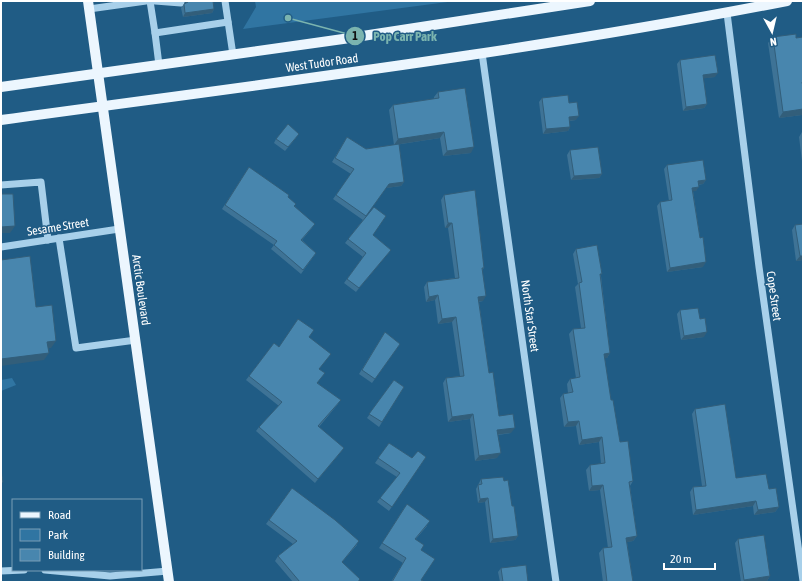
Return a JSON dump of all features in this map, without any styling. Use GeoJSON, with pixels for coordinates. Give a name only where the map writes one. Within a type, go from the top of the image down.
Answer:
{"type":"FeatureCollection","features":[{"type":"Feature","properties":{"kind":"main road","name":"West Tudor Road"},"geometry":{"type":"LineString","coordinates":[[1,87],[233,55],[590,1]]}},
{"type":"Feature","properties":{"kind":"main road","name":"West Tudor Road"},"geometry":{"type":"LineString","coordinates":[[1,120],[482,53],[727,13],[787,1]]}},
{"type":"Feature","properties":{"kind":"main road","name":"Arctic Boulevard"},"geometry":{"type":"LineString","coordinates":[[88,5],[170,582]]}},
{"type":"Feature","properties":{"kind":"street"},"geometry":{"type":"LineString","coordinates":[[88,5],[146,1]]}},
{"type":"Feature","properties":{"kind":"street"},"geometry":{"type":"LineString","coordinates":[[150,1],[160,65]]}},
{"type":"Feature","properties":{"kind":"street"},"geometry":{"type":"LineString","coordinates":[[155,1],[181,3]]}},
{"type":"Feature","properties":{"kind":"street"},"geometry":{"type":"LineString","coordinates":[[225,1],[233,55]]}},
{"type":"Feature","properties":{"kind":"street","name":"Cope Street"},"geometry":{"type":"LineString","coordinates":[[727,13],[760,274],[803,581]]}},
{"type":"Feature","properties":{"kind":"street"},"geometry":{"type":"LineString","coordinates":[[155,33],[228,22]]}},
{"type":"Feature","properties":{"kind":"street","name":"North Star Street"},"geometry":{"type":"LineString","coordinates":[[482,53],[556,582]]}},
{"type":"Feature","properties":{"kind":"street"},"geometry":{"type":"LineString","coordinates":[[1,185],[41,182],[48,240]]}},
{"type":"Feature","properties":{"kind":"street","name":"Sesame Street"},"geometry":{"type":"LineString","coordinates":[[1,247],[119,229]]}},
{"type":"Feature","properties":{"kind":"street"},"geometry":{"type":"LineString","coordinates":[[59,238],[76,348],[136,340]]}},
{"type":"Feature","properties":{"kind":"street"},"geometry":{"type":"LineString","coordinates":[[1,571],[12,571]]}},
{"type":"Feature","properties":{"kind":"street"},"geometry":{"type":"LineString","coordinates":[[56,571],[110,576],[168,571]]}},
{"type":"Feature","properties":{"kind":"green space"},"geometry":{"type":"Polygon","coordinates":[[[255,1],[455,1],[243,29],[256,7],[255,1]]]}},
{"type":"Feature","properties":{"kind":"green space"},"geometry":{"type":"Polygon","coordinates":[[[12,378],[16,385],[1,391],[1,380],[12,378]]]}},
{"type":"Feature","properties":{"kind":"building"},"geometry":{"type":"Polygon","coordinates":[[[188,1],[213,1],[214,9],[185,13],[184,4],[188,1]]]}},
{"type":"Feature","properties":{"kind":"building"},"geometry":{"type":"Polygon","coordinates":[[[796,34],[796,38],[803,37],[803,109],[783,112],[773,37],[796,34]]]}},
{"type":"Feature","properties":{"kind":"building"},"geometry":{"type":"Polygon","coordinates":[[[715,55],[718,73],[703,75],[707,104],[686,107],[680,60],[715,55]]]}},
{"type":"Feature","properties":{"kind":"building"},"geometry":{"type":"Polygon","coordinates":[[[465,88],[474,147],[447,151],[444,132],[398,139],[393,105],[439,98],[438,92],[465,88]]]}},
{"type":"Feature","properties":{"kind":"building"},"geometry":{"type":"Polygon","coordinates":[[[568,95],[569,103],[577,102],[579,116],[569,117],[570,127],[546,129],[542,98],[568,95]]]}},
{"type":"Feature","properties":{"kind":"building"},"geometry":{"type":"Polygon","coordinates":[[[288,124],[299,134],[288,147],[276,139],[288,124]]]}},
{"type":"Feature","properties":{"kind":"building"},"geometry":{"type":"Polygon","coordinates":[[[347,137],[366,149],[399,144],[404,182],[389,184],[366,216],[336,195],[354,169],[335,158],[347,137]]]}},
{"type":"Feature","properties":{"kind":"building"},"geometry":{"type":"Polygon","coordinates":[[[598,147],[602,174],[574,176],[570,150],[598,147]]]}},
{"type":"Feature","properties":{"kind":"building"},"geometry":{"type":"Polygon","coordinates":[[[703,160],[706,180],[698,181],[699,187],[692,188],[700,238],[703,237],[706,262],[670,268],[660,202],[672,200],[667,165],[703,160]]]}},
{"type":"Feature","properties":{"kind":"building"},"geometry":{"type":"Polygon","coordinates":[[[249,167],[289,195],[288,197],[296,204],[294,206],[315,224],[301,240],[316,253],[303,270],[274,245],[277,241],[225,205],[249,167]]]}},
{"type":"Feature","properties":{"kind":"building"},"geometry":{"type":"Polygon","coordinates":[[[475,190],[486,296],[478,297],[489,373],[493,372],[499,416],[513,414],[515,428],[497,430],[501,453],[479,456],[473,414],[452,417],[446,378],[464,376],[456,317],[442,319],[438,295],[429,297],[427,282],[459,278],[452,223],[448,223],[444,195],[475,190]]]}},
{"type":"Feature","properties":{"kind":"building"},"geometry":{"type":"Polygon","coordinates":[[[1,194],[13,194],[15,226],[1,227],[1,194]]]}},
{"type":"Feature","properties":{"kind":"building"},"geometry":{"type":"Polygon","coordinates":[[[374,207],[386,216],[373,235],[391,250],[359,288],[347,279],[366,253],[348,239],[374,207]]]}},
{"type":"Feature","properties":{"kind":"building"},"geometry":{"type":"Polygon","coordinates":[[[803,224],[803,256],[800,256],[795,225],[803,224]]]}},
{"type":"Feature","properties":{"kind":"building"},"geometry":{"type":"Polygon","coordinates":[[[597,245],[602,274],[600,274],[610,353],[604,354],[611,400],[613,400],[620,442],[628,441],[633,481],[629,482],[637,536],[626,538],[633,582],[607,582],[603,548],[612,547],[603,485],[592,486],[590,465],[605,463],[602,437],[582,440],[579,421],[568,422],[563,394],[573,392],[570,379],[580,377],[573,329],[585,328],[579,283],[582,282],[576,249],[597,245]]]}},
{"type":"Feature","properties":{"kind":"building"},"geometry":{"type":"Polygon","coordinates":[[[30,256],[36,307],[52,305],[56,341],[47,342],[49,353],[1,359],[1,260],[30,256]]]}},
{"type":"Feature","properties":{"kind":"building"},"geometry":{"type":"Polygon","coordinates":[[[698,308],[700,319],[705,318],[707,332],[684,336],[680,310],[698,308]]]}},
{"type":"Feature","properties":{"kind":"building"},"geometry":{"type":"Polygon","coordinates":[[[298,319],[314,330],[309,337],[331,354],[319,369],[325,373],[317,383],[341,400],[318,426],[344,448],[318,479],[259,427],[282,402],[249,376],[274,343],[279,347],[298,319]]]}},
{"type":"Feature","properties":{"kind":"building"},"geometry":{"type":"Polygon","coordinates":[[[385,332],[400,344],[375,379],[362,370],[385,332]]]}},
{"type":"Feature","properties":{"kind":"building"},"geometry":{"type":"Polygon","coordinates":[[[394,380],[404,387],[382,422],[369,414],[394,380]]]}},
{"type":"Feature","properties":{"kind":"building"},"geometry":{"type":"Polygon","coordinates":[[[725,404],[736,478],[766,474],[769,489],[776,488],[779,507],[758,510],[756,501],[696,510],[693,487],[706,486],[695,409],[725,404]]]}},
{"type":"Feature","properties":{"kind":"building"},"geometry":{"type":"Polygon","coordinates":[[[389,443],[412,458],[418,451],[426,457],[392,507],[380,498],[400,473],[378,458],[389,443]]]}},
{"type":"Feature","properties":{"kind":"building"},"geometry":{"type":"Polygon","coordinates":[[[1,470],[3,482],[1,483],[1,470]]]}},
{"type":"Feature","properties":{"kind":"building"},"geometry":{"type":"Polygon","coordinates":[[[503,477],[504,481],[508,480],[512,506],[514,506],[518,536],[493,539],[488,498],[480,499],[478,485],[482,484],[481,479],[503,477]]]}},
{"type":"Feature","properties":{"kind":"building"},"geometry":{"type":"Polygon","coordinates":[[[292,488],[335,520],[359,541],[342,562],[360,579],[358,582],[300,582],[278,556],[297,541],[269,520],[292,488]]]}},
{"type":"Feature","properties":{"kind":"building"},"geometry":{"type":"Polygon","coordinates":[[[407,504],[430,521],[415,539],[424,545],[421,550],[435,559],[421,580],[425,582],[392,582],[406,558],[382,543],[407,504]]]}},
{"type":"Feature","properties":{"kind":"building"},"geometry":{"type":"Polygon","coordinates":[[[764,535],[770,576],[744,580],[738,539],[764,535]]]}},
{"type":"Feature","properties":{"kind":"building"},"geometry":{"type":"Polygon","coordinates":[[[526,565],[528,582],[503,582],[501,568],[526,565]]]}},
{"type":"Feature","properties":{"kind":"place","name":"Pop Carr Park"},"geometry":{"type":"Point","coordinates":[288,18]}}]}
